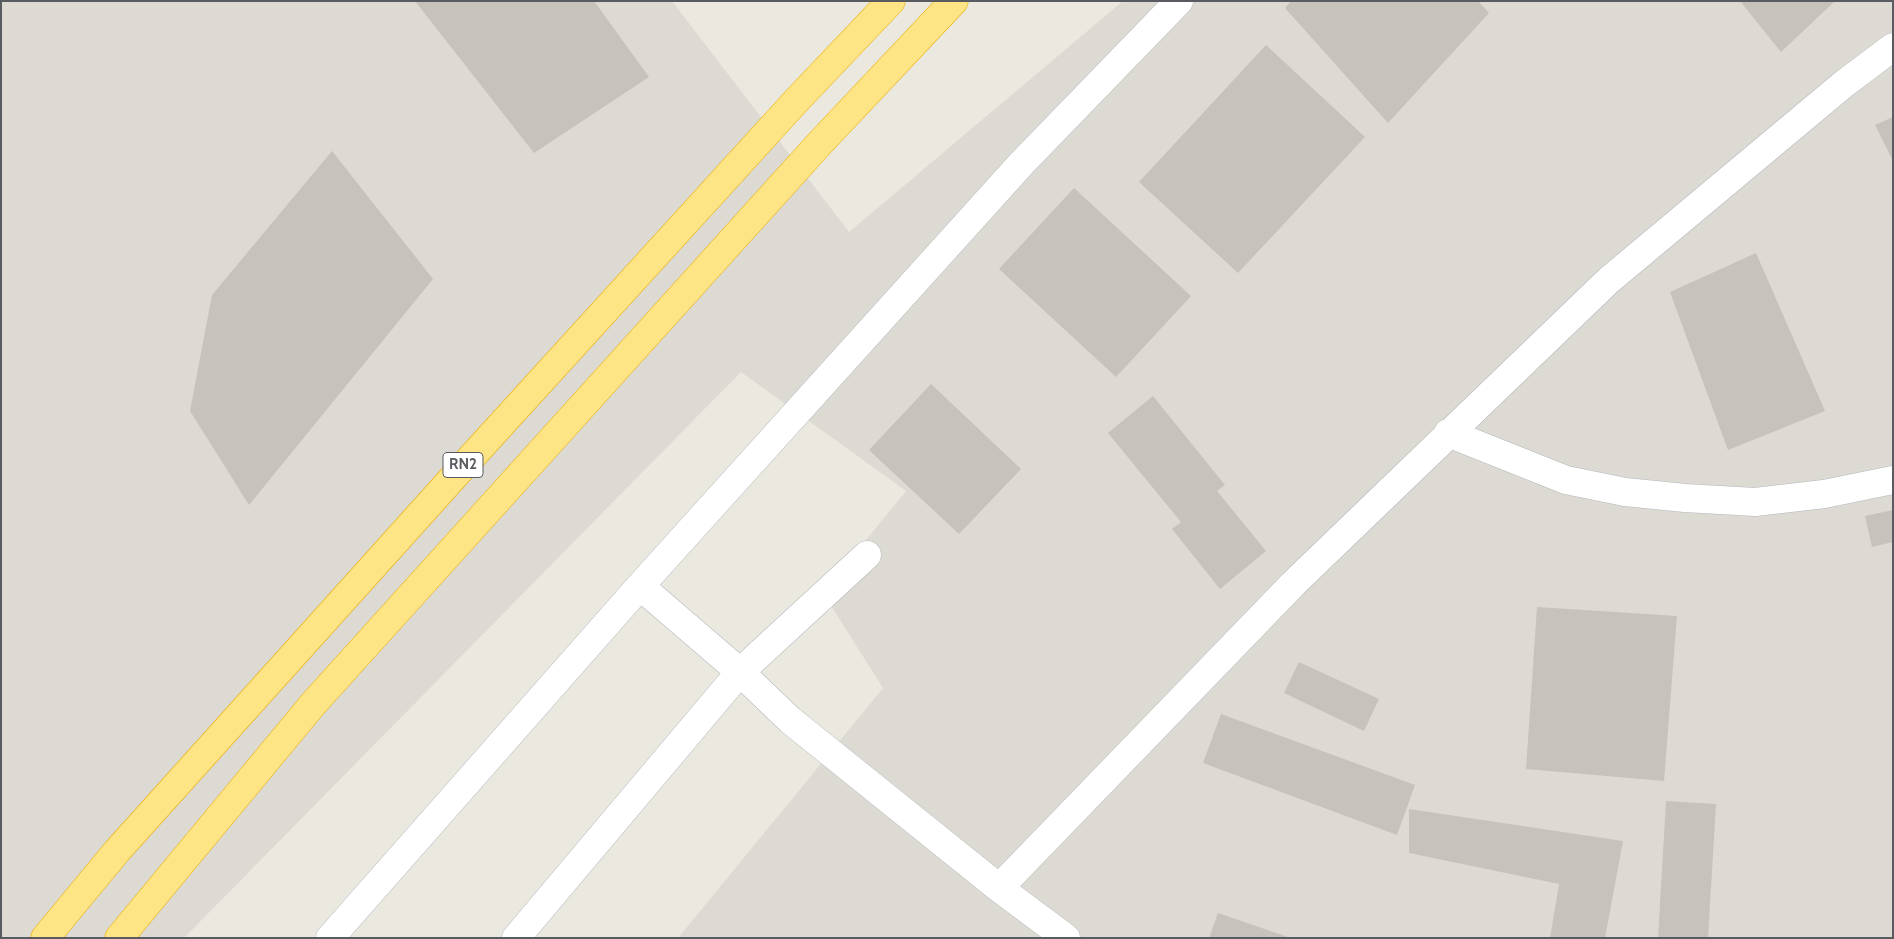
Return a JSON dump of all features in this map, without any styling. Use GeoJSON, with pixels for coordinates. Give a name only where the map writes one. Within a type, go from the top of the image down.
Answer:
{"type":"FeatureCollection","features":[{"type":"Feature","properties":{"kind":"highway","name":"RN2"},"geometry":{"type":"LineString","coordinates":[[45,938],[124,843],[461,468],[796,101],[891,1]]}},
{"type":"Feature","properties":{"kind":"highway"},"geometry":{"type":"LineString","coordinates":[[119,938],[313,704],[813,150],[954,1]]}},
{"type":"Feature","properties":{"kind":"street"},"geometry":{"type":"LineString","coordinates":[[330,938],[640,586],[1021,164],[1179,1]]}},
{"type":"Feature","properties":{"kind":"street"},"geometry":{"type":"LineString","coordinates":[[1000,888],[1294,583],[1609,280],[1845,83],[1893,47]]}},
{"type":"Feature","properties":{"kind":"street"},"geometry":{"type":"LineString","coordinates":[[1448,434],[1566,480],[1625,492],[1755,502],[1824,494],[1893,480]]}},
{"type":"Feature","properties":{"kind":"street"},"geometry":{"type":"LineString","coordinates":[[516,938],[740,672],[867,555]]}},
{"type":"Feature","properties":{"kind":"street"},"geometry":{"type":"LineString","coordinates":[[640,586],[740,672],[790,720],[1000,888],[1066,938]]}},
{"type":"Feature","properties":{"kind":"shaded area"},"geometry":{"type":"Polygon","coordinates":[[[1,1],[672,1],[849,232],[1123,1],[1893,1],[1893,938],[678,938],[883,688],[823,593],[906,491],[741,372],[184,938],[1,938],[1,1]]]}},
{"type":"Feature","properties":{"kind":"building"},"geometry":{"type":"Polygon","coordinates":[[[415,1],[594,1],[649,77],[534,153],[415,1]]]}},
{"type":"Feature","properties":{"kind":"building"},"geometry":{"type":"Polygon","coordinates":[[[1291,1],[1478,1],[1489,13],[1388,123],[1285,8],[1291,1]]]}},
{"type":"Feature","properties":{"kind":"building"},"geometry":{"type":"Polygon","coordinates":[[[1740,1],[1835,1],[1781,52],[1740,1]]]}},
{"type":"Feature","properties":{"kind":"building"},"geometry":{"type":"Polygon","coordinates":[[[1266,45],[1365,137],[1238,273],[1139,182],[1266,45]]]}},
{"type":"Feature","properties":{"kind":"building"},"geometry":{"type":"Polygon","coordinates":[[[1893,117],[1893,161],[1875,125],[1893,117]]]}},
{"type":"Feature","properties":{"kind":"building"},"geometry":{"type":"Polygon","coordinates":[[[332,151],[433,279],[249,505],[190,411],[212,295],[332,151]]]}},
{"type":"Feature","properties":{"kind":"building"},"geometry":{"type":"Polygon","coordinates":[[[1074,188],[1191,296],[1116,377],[999,269],[1074,188]]]}},
{"type":"Feature","properties":{"kind":"building"},"geometry":{"type":"Polygon","coordinates":[[[1756,253],[1825,411],[1728,450],[1670,292],[1756,253]]]}},
{"type":"Feature","properties":{"kind":"building"},"geometry":{"type":"Polygon","coordinates":[[[931,384],[1021,469],[959,534],[869,450],[931,384]]]}},
{"type":"Feature","properties":{"kind":"building"},"geometry":{"type":"Polygon","coordinates":[[[1153,396],[1225,485],[1217,491],[1266,551],[1220,589],[1172,529],[1181,522],[1108,433],[1153,396]]]}},
{"type":"Feature","properties":{"kind":"building"},"geometry":{"type":"Polygon","coordinates":[[[1893,510],[1893,542],[1872,547],[1865,516],[1893,510]]]}},
{"type":"Feature","properties":{"kind":"building"},"geometry":{"type":"Polygon","coordinates":[[[1537,607],[1677,616],[1664,781],[1526,769],[1537,607]]]}},
{"type":"Feature","properties":{"kind":"building"},"geometry":{"type":"Polygon","coordinates":[[[1299,662],[1379,699],[1364,731],[1284,693],[1299,662]]]}},
{"type":"Feature","properties":{"kind":"building"},"geometry":{"type":"Polygon","coordinates":[[[1221,714],[1415,785],[1397,835],[1203,763],[1221,714]]]}},
{"type":"Feature","properties":{"kind":"building"},"geometry":{"type":"Polygon","coordinates":[[[1666,801],[1716,804],[1708,938],[1658,938],[1666,801]]]}},
{"type":"Feature","properties":{"kind":"building"},"geometry":{"type":"Polygon","coordinates":[[[1409,809],[1623,841],[1605,938],[1550,938],[1559,884],[1409,853],[1409,809]]]}},
{"type":"Feature","properties":{"kind":"building"},"geometry":{"type":"Polygon","coordinates":[[[1218,913],[1288,937],[1288,938],[1209,938],[1218,913]]]}}]}
